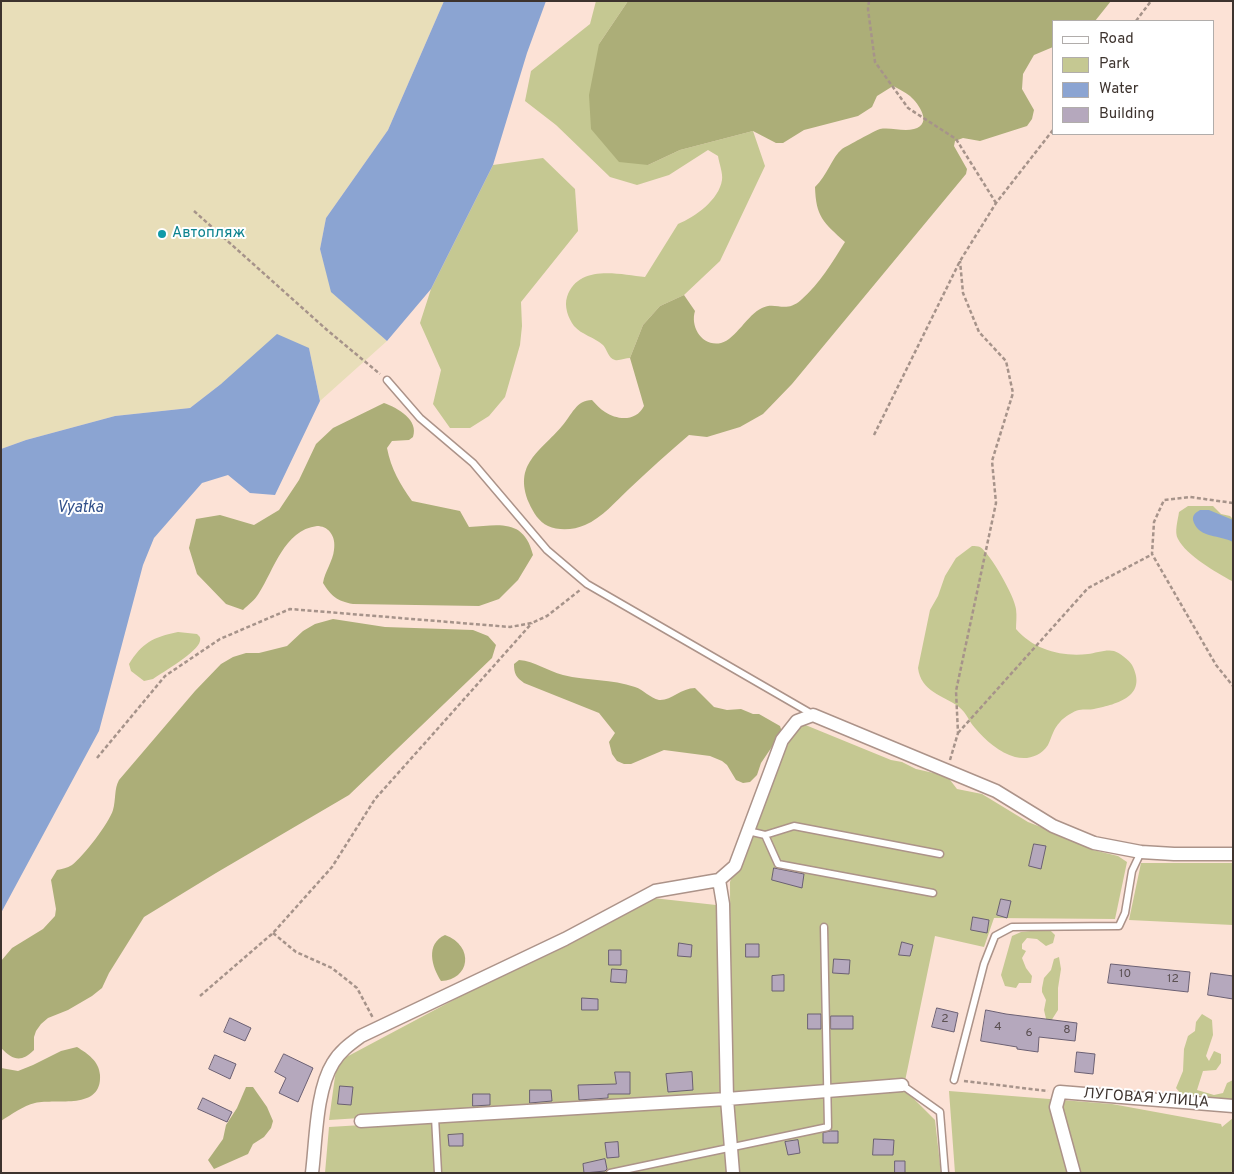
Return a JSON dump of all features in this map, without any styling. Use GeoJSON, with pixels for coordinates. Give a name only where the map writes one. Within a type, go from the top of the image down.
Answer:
{"type":"FeatureCollection","features":[{"type":"Feature","properties":{"kind":"street"},"geometry":{"type":"LineString","coordinates":[[312,1173],[325,1078],[333,1062],[346,1047],[361,1036],[565,938],[655,891],[719,880],[734,866],[782,740],[797,721],[813,715],[996,791],[1053,826],[1094,843],[1141,852],[1233,854]]}},
{"type":"Feature","properties":{"kind":"street"},"geometry":{"type":"LineString","coordinates":[[719,880],[723,904],[727,1099],[733,1173]]}},
{"type":"Feature","properties":{"kind":"street"},"geometry":{"type":"LineString","coordinates":[[361,1121],[727,1099],[902,1085]]}},
{"type":"Feature","properties":{"kind":"street"},"geometry":{"type":"LineString","coordinates":[[1060,1092],[1056,1107],[1074,1173]]}},
{"type":"Feature","properties":{"kind":"street","name":"ЛУГОВАЯ УЛИЦА"},"geometry":{"type":"LineString","coordinates":[[1060,1092],[1233,1106]]}},
{"type":"Feature","properties":{"kind":"lane"},"geometry":{"type":"LineString","coordinates":[[387,380],[420,418],[472,463],[547,550],[587,584],[813,715]]}},
{"type":"Feature","properties":{"kind":"lane"},"geometry":{"type":"LineString","coordinates":[[748,830],[765,836],[794,826],[940,854]]}},
{"type":"Feature","properties":{"kind":"lane"},"geometry":{"type":"LineString","coordinates":[[765,836],[778,864],[934,893]]}},
{"type":"Feature","properties":{"kind":"lane"},"geometry":{"type":"LineString","coordinates":[[954,1080],[984,964],[995,936],[1012,927],[1119,926],[1125,913],[1132,871],[1141,852]]}},
{"type":"Feature","properties":{"kind":"lane"},"geometry":{"type":"LineString","coordinates":[[610,1173],[828,1127],[824,927]]}},
{"type":"Feature","properties":{"kind":"lane"},"geometry":{"type":"LineString","coordinates":[[902,1085],[940,1112],[945,1173]]}},
{"type":"Feature","properties":{"kind":"lane"},"geometry":{"type":"LineString","coordinates":[[434,1117],[438,1173]]}},
{"type":"Feature","properties":{"kind":"path"},"geometry":{"type":"LineString","coordinates":[[869,1],[868,10],[875,62],[908,108],[956,138],[996,203]]}},
{"type":"Feature","properties":{"kind":"path"},"geometry":{"type":"LineString","coordinates":[[1137,20],[1151,1]]}},
{"type":"Feature","properties":{"kind":"path"},"geometry":{"type":"LineString","coordinates":[[874,435],[960,261],[996,203],[1052,131]]}},
{"type":"Feature","properties":{"kind":"path"},"geometry":{"type":"LineString","coordinates":[[194,211],[327,330],[387,380]]}},
{"type":"Feature","properties":{"kind":"path"},"geometry":{"type":"LineString","coordinates":[[947,771],[958,733],[956,692],[996,504],[992,461],[1013,392],[1006,361],[980,332],[973,317],[964,293],[960,261]]}},
{"type":"Feature","properties":{"kind":"path"},"geometry":{"type":"LineString","coordinates":[[1233,503],[1190,497],[1164,500],[1154,522],[1152,554],[1216,665],[1233,686]]}},
{"type":"Feature","properties":{"kind":"path"},"geometry":{"type":"LineString","coordinates":[[958,733],[1088,588],[1152,554]]}},
{"type":"Feature","properties":{"kind":"path"},"geometry":{"type":"LineString","coordinates":[[97,758],[165,676],[220,638],[290,609],[510,627],[532,623],[547,616],[587,584]]}},
{"type":"Feature","properties":{"kind":"path"},"geometry":{"type":"LineString","coordinates":[[200,996],[273,933],[332,867],[375,799],[532,623]]}},
{"type":"Feature","properties":{"kind":"path"},"geometry":{"type":"LineString","coordinates":[[273,933],[296,952],[332,968],[357,988],[378,1028]]}},
{"type":"Feature","properties":{"kind":"path"},"geometry":{"type":"LineString","coordinates":[[954,1080],[1060,1092]]}},
{"type":"Feature","properties":{"kind":"green space"},"geometry":{"type":"Polygon","coordinates":[[[596,1],[628,1],[599,44],[648,165],[680,150],[753,131],[765,166],[720,261],[684,295],[660,306],[643,325],[630,358],[618,360],[613,359],[603,345],[581,332],[572,323],[568,316],[566,304],[572,287],[589,275],[600,273],[645,277],[678,224],[692,217],[711,201],[720,187],[722,177],[718,156],[708,150],[669,175],[637,185],[610,177],[556,125],[525,101],[531,71],[590,24],[596,1]]]}},
{"type":"Feature","properties":{"kind":"green space"},"geometry":{"type":"Polygon","coordinates":[[[628,1],[1111,1],[1096,20],[1052,20],[1052,47],[1034,55],[1023,74],[1022,89],[1034,110],[1032,119],[1027,126],[980,141],[963,138],[955,141],[954,146],[967,169],[966,174],[792,384],[763,414],[740,427],[707,437],[689,435],[597,518],[576,528],[557,529],[542,522],[529,503],[524,478],[527,468],[531,460],[578,405],[582,403],[592,400],[605,412],[621,418],[631,417],[641,411],[644,406],[630,358],[643,325],[660,306],[684,295],[695,311],[694,323],[699,334],[708,342],[721,343],[732,337],[751,316],[762,308],[767,306],[790,306],[801,300],[820,280],[845,242],[822,218],[817,205],[815,187],[823,178],[838,152],[877,130],[914,129],[923,123],[922,114],[914,100],[893,86],[877,96],[872,107],[858,116],[804,130],[783,143],[776,143],[753,131],[680,150],[648,165],[619,162],[591,129],[589,95],[599,44],[628,1]]]}},
{"type":"Feature","properties":{"kind":"green space"},"geometry":{"type":"Polygon","coordinates":[[[543,158],[575,189],[578,231],[521,302],[522,326],[520,345],[505,397],[489,416],[470,428],[450,428],[433,404],[441,370],[420,323],[431,289],[493,165],[543,158]]]}},
{"type":"Feature","properties":{"kind":"green space"},"geometry":{"type":"Polygon","coordinates":[[[384,403],[401,411],[413,425],[413,437],[409,440],[392,441],[387,448],[396,476],[412,501],[460,511],[469,527],[500,525],[517,529],[529,543],[533,555],[518,580],[499,599],[479,606],[347,603],[335,597],[323,583],[331,562],[334,543],[329,531],[321,526],[317,526],[306,529],[288,543],[257,596],[243,610],[226,604],[197,574],[189,548],[196,519],[220,515],[254,525],[279,510],[299,480],[316,444],[333,428],[384,403]]]}},
{"type":"Feature","properties":{"kind":"green space"},"geometry":{"type":"Polygon","coordinates":[[[1188,506],[1213,506],[1221,514],[1230,516],[1233,519],[1232,581],[1195,557],[1178,539],[1176,529],[1179,512],[1188,506]]]}},
{"type":"Feature","properties":{"kind":"green space"},"geometry":{"type":"Polygon","coordinates":[[[972,546],[979,547],[984,551],[1001,576],[1015,603],[1016,629],[1023,636],[1040,647],[1059,653],[1078,655],[1114,651],[1131,663],[1136,676],[1136,684],[1128,697],[1112,704],[1079,710],[1069,714],[1054,730],[1045,749],[1033,757],[1015,757],[993,745],[973,726],[962,709],[928,688],[920,676],[918,668],[930,610],[938,596],[945,576],[956,558],[972,546]]]}},
{"type":"Feature","properties":{"kind":"green space"},"geometry":{"type":"Polygon","coordinates":[[[333,619],[385,627],[473,630],[488,636],[496,645],[492,658],[349,795],[144,917],[109,973],[102,988],[92,996],[68,1010],[48,1018],[41,1024],[34,1037],[34,1050],[25,1057],[17,1058],[9,1055],[1,1048],[1,961],[12,948],[43,929],[55,916],[56,909],[51,880],[57,870],[68,867],[77,861],[101,831],[111,816],[119,780],[195,691],[221,664],[233,657],[246,653],[259,653],[287,646],[303,631],[315,624],[333,619]]]}},
{"type":"Feature","properties":{"kind":"green space"},"geometry":{"type":"Polygon","coordinates":[[[178,632],[197,634],[200,638],[198,646],[172,667],[153,679],[144,681],[131,671],[129,664],[144,646],[162,636],[178,632]]]}},
{"type":"Feature","properties":{"kind":"green space"},"geometry":{"type":"Polygon","coordinates":[[[519,660],[530,662],[563,675],[626,684],[638,688],[659,700],[668,699],[685,690],[695,688],[714,707],[727,710],[741,709],[753,714],[759,714],[780,726],[782,732],[761,763],[757,775],[750,782],[743,783],[736,780],[727,765],[710,756],[664,750],[631,764],[624,764],[617,761],[612,754],[609,742],[615,733],[599,713],[524,683],[517,677],[514,670],[514,664],[519,660]]]}},
{"type":"Feature","properties":{"kind":"green space"},"geometry":{"type":"Polygon","coordinates":[[[803,724],[891,760],[902,762],[916,769],[947,776],[957,789],[982,794],[1028,822],[1093,850],[1118,856],[1127,862],[1115,919],[994,918],[984,947],[935,936],[905,1081],[731,1094],[730,882],[748,830],[789,742],[803,724]]]}},
{"type":"Feature","properties":{"kind":"green space"},"geometry":{"type":"Polygon","coordinates":[[[1141,863],[1233,863],[1233,925],[1129,920],[1141,863]]]}},
{"type":"Feature","properties":{"kind":"green space"},"geometry":{"type":"Polygon","coordinates":[[[653,898],[716,905],[721,1095],[329,1120],[337,1062],[506,972],[653,898]]]}},
{"type":"Feature","properties":{"kind":"green space"},"geometry":{"type":"Polygon","coordinates":[[[1049,929],[1055,935],[1053,943],[1046,946],[1037,939],[1027,938],[1022,944],[1022,949],[1026,951],[1022,958],[1032,976],[1031,983],[1019,983],[1016,988],[1005,986],[1001,975],[1012,936],[1021,932],[1049,929]]]}},
{"type":"Feature","properties":{"kind":"green space"},"geometry":{"type":"Polygon","coordinates":[[[445,935],[455,940],[461,947],[465,954],[465,962],[463,969],[458,975],[441,981],[435,969],[432,956],[435,944],[445,935]]]}},
{"type":"Feature","properties":{"kind":"green space"},"geometry":{"type":"Polygon","coordinates":[[[1059,957],[1061,969],[1058,988],[1058,1010],[1051,1021],[1047,1023],[1044,1010],[1046,1000],[1042,988],[1044,978],[1051,970],[1054,959],[1059,957]]]}},
{"type":"Feature","properties":{"kind":"green space"},"geometry":{"type":"Polygon","coordinates":[[[1202,1014],[1212,1020],[1213,1035],[1206,1056],[1209,1061],[1214,1051],[1221,1054],[1221,1063],[1216,1070],[1203,1071],[1197,1090],[1214,1095],[1223,1093],[1227,1083],[1233,1080],[1233,1099],[1231,1101],[1181,1094],[1176,1088],[1183,1071],[1184,1049],[1188,1036],[1195,1031],[1196,1022],[1202,1014]]]}},
{"type":"Feature","properties":{"kind":"green space"},"geometry":{"type":"Polygon","coordinates":[[[77,1047],[92,1058],[98,1066],[100,1075],[99,1086],[94,1094],[76,1101],[31,1104],[1,1121],[1,1068],[18,1071],[61,1051],[77,1047]]]}},
{"type":"Feature","properties":{"kind":"green space"},"geometry":{"type":"Polygon","coordinates":[[[246,1087],[253,1087],[267,1107],[273,1121],[271,1128],[264,1137],[253,1144],[248,1154],[214,1169],[208,1160],[223,1139],[226,1125],[237,1108],[246,1087]]]}},
{"type":"Feature","properties":{"kind":"green space"},"geometry":{"type":"Polygon","coordinates":[[[904,1089],[935,1120],[941,1173],[737,1173],[732,1104],[904,1089]]]}},
{"type":"Feature","properties":{"kind":"green space"},"geometry":{"type":"Polygon","coordinates":[[[949,1091],[1112,1104],[1221,1124],[1222,1127],[1233,1118],[1233,1173],[955,1173],[949,1091]]]}},
{"type":"Feature","properties":{"kind":"green space"},"geometry":{"type":"Polygon","coordinates":[[[725,1103],[731,1173],[325,1173],[329,1127],[725,1103]]]}},
{"type":"Feature","properties":{"kind":"sand","name":"Автопляж"},"geometry":{"type":"Polygon","coordinates":[[[1,1],[444,1],[388,130],[326,218],[320,249],[332,292],[387,341],[320,401],[309,348],[221,384],[190,408],[115,416],[26,440],[1,449],[1,1]]]}},
{"type":"Feature","properties":{"kind":"water"},"geometry":{"type":"Polygon","coordinates":[[[444,1],[546,1],[527,53],[493,165],[431,289],[387,341],[331,292],[320,249],[326,218],[388,130],[444,1]]]}},
{"type":"Feature","properties":{"kind":"water","name":"Vyatka"},"geometry":{"type":"Polygon","coordinates":[[[277,334],[309,348],[320,401],[275,495],[250,493],[228,475],[202,483],[154,538],[143,565],[99,731],[1,913],[1,449],[26,440],[115,416],[190,408],[221,384],[277,334]]]}},
{"type":"Feature","properties":{"kind":"water"},"geometry":{"type":"Polygon","coordinates":[[[1200,510],[1209,510],[1233,520],[1233,542],[1206,534],[1197,528],[1193,517],[1200,510]]]}},
{"type":"Feature","properties":{"kind":"building"},"geometry":{"type":"Polygon","coordinates":[[[1034,844],[1046,846],[1041,869],[1029,866],[1034,844]]]}},
{"type":"Feature","properties":{"kind":"building"},"geometry":{"type":"Polygon","coordinates":[[[774,868],[804,874],[802,888],[772,880],[774,868]]]}},
{"type":"Feature","properties":{"kind":"building"},"geometry":{"type":"Polygon","coordinates":[[[1001,899],[1011,901],[1007,918],[997,915],[1001,899]]]}},
{"type":"Feature","properties":{"kind":"building"},"geometry":{"type":"Polygon","coordinates":[[[973,917],[989,920],[987,933],[971,930],[973,917]]]}},
{"type":"Feature","properties":{"kind":"building"},"geometry":{"type":"Polygon","coordinates":[[[902,942],[913,945],[910,956],[899,955],[902,942]]]}},
{"type":"Feature","properties":{"kind":"building"},"geometry":{"type":"Polygon","coordinates":[[[679,943],[692,945],[691,957],[678,956],[679,943]]]}},
{"type":"Feature","properties":{"kind":"building"},"geometry":{"type":"Polygon","coordinates":[[[746,944],[759,944],[759,957],[746,957],[746,944]]]}},
{"type":"Feature","properties":{"kind":"building"},"geometry":{"type":"Polygon","coordinates":[[[609,950],[621,950],[621,965],[609,965],[609,950]]]}},
{"type":"Feature","properties":{"kind":"building"},"geometry":{"type":"Polygon","coordinates":[[[834,959],[850,960],[849,974],[833,973],[834,959]]]}},
{"type":"Feature","properties":{"kind":"building"},"geometry":{"type":"Polygon","coordinates":[[[1111,964],[1190,972],[1188,992],[1108,983],[1111,964]]]}},
{"type":"Feature","properties":{"kind":"building"},"geometry":{"type":"Polygon","coordinates":[[[612,969],[627,970],[626,983],[611,982],[612,969]]]}},
{"type":"Feature","properties":{"kind":"building"},"geometry":{"type":"Polygon","coordinates":[[[1211,973],[1233,976],[1233,999],[1208,995],[1211,973]]]}},
{"type":"Feature","properties":{"kind":"building"},"geometry":{"type":"Polygon","coordinates":[[[784,975],[784,991],[772,991],[772,976],[784,975]]]}},
{"type":"Feature","properties":{"kind":"building"},"geometry":{"type":"Polygon","coordinates":[[[582,998],[598,999],[598,1010],[582,1010],[582,998]]]}},
{"type":"Feature","properties":{"kind":"building"},"geometry":{"type":"Polygon","coordinates":[[[937,1008],[958,1013],[954,1032],[932,1027],[937,1008]]]}},
{"type":"Feature","properties":{"kind":"building"},"geometry":{"type":"Polygon","coordinates":[[[986,1010],[1077,1023],[1075,1041],[1039,1037],[1038,1052],[981,1041],[986,1010]]]}},
{"type":"Feature","properties":{"kind":"building"},"geometry":{"type":"Polygon","coordinates":[[[808,1014],[821,1014],[821,1029],[808,1029],[808,1014]]]}},
{"type":"Feature","properties":{"kind":"building"},"geometry":{"type":"Polygon","coordinates":[[[831,1016],[853,1016],[853,1029],[831,1029],[831,1016]]]}},
{"type":"Feature","properties":{"kind":"building"},"geometry":{"type":"Polygon","coordinates":[[[230,1018],[251,1028],[245,1041],[224,1032],[230,1018]]]}},
{"type":"Feature","properties":{"kind":"building"},"geometry":{"type":"Polygon","coordinates":[[[1077,1052],[1095,1054],[1093,1074],[1075,1072],[1077,1052]]]}},
{"type":"Feature","properties":{"kind":"building"},"geometry":{"type":"Polygon","coordinates":[[[284,1054],[313,1068],[298,1102],[279,1093],[286,1078],[275,1072],[284,1054]]]}},
{"type":"Feature","properties":{"kind":"building"},"geometry":{"type":"Polygon","coordinates":[[[215,1055],[236,1064],[230,1079],[209,1069],[215,1055]]]}},
{"type":"Feature","properties":{"kind":"building"},"geometry":{"type":"Polygon","coordinates":[[[615,1072],[630,1072],[630,1094],[608,1094],[608,1098],[579,1100],[578,1085],[616,1084],[615,1072]]]}},
{"type":"Feature","properties":{"kind":"building"},"geometry":{"type":"Polygon","coordinates":[[[692,1072],[693,1090],[668,1092],[666,1074],[692,1072]]]}},
{"type":"Feature","properties":{"kind":"building"},"geometry":{"type":"Polygon","coordinates":[[[340,1086],[353,1087],[351,1105],[338,1104],[340,1086]]]}},
{"type":"Feature","properties":{"kind":"building"},"geometry":{"type":"Polygon","coordinates":[[[530,1090],[551,1090],[552,1101],[530,1103],[530,1090]]]}},
{"type":"Feature","properties":{"kind":"building"},"geometry":{"type":"Polygon","coordinates":[[[473,1094],[490,1094],[490,1105],[473,1106],[473,1094]]]}},
{"type":"Feature","properties":{"kind":"building"},"geometry":{"type":"Polygon","coordinates":[[[203,1098],[232,1112],[227,1122],[198,1109],[203,1098]]]}},
{"type":"Feature","properties":{"kind":"building"},"geometry":{"type":"Polygon","coordinates":[[[838,1131],[838,1143],[823,1143],[823,1133],[838,1131]]]}},
{"type":"Feature","properties":{"kind":"building"},"geometry":{"type":"Polygon","coordinates":[[[463,1134],[463,1146],[449,1146],[448,1135],[463,1134]]]}},
{"type":"Feature","properties":{"kind":"building"},"geometry":{"type":"Polygon","coordinates":[[[874,1139],[894,1140],[893,1155],[873,1155],[874,1139]]]}},
{"type":"Feature","properties":{"kind":"building"},"geometry":{"type":"Polygon","coordinates":[[[798,1140],[800,1153],[788,1155],[785,1142],[798,1140]]]}},
{"type":"Feature","properties":{"kind":"building"},"geometry":{"type":"Polygon","coordinates":[[[618,1142],[619,1157],[607,1158],[605,1143],[618,1142]]]}},
{"type":"Feature","properties":{"kind":"building"},"geometry":{"type":"Polygon","coordinates":[[[605,1159],[607,1169],[605,1171],[584,1173],[583,1164],[605,1159]]]}},
{"type":"Feature","properties":{"kind":"building"},"geometry":{"type":"Polygon","coordinates":[[[895,1161],[905,1161],[905,1173],[895,1173],[895,1161]]]}},
{"type":"Feature","properties":{"kind":"place","name":"Автопляж"},"geometry":{"type":"Point","coordinates":[162,234]}}]}
